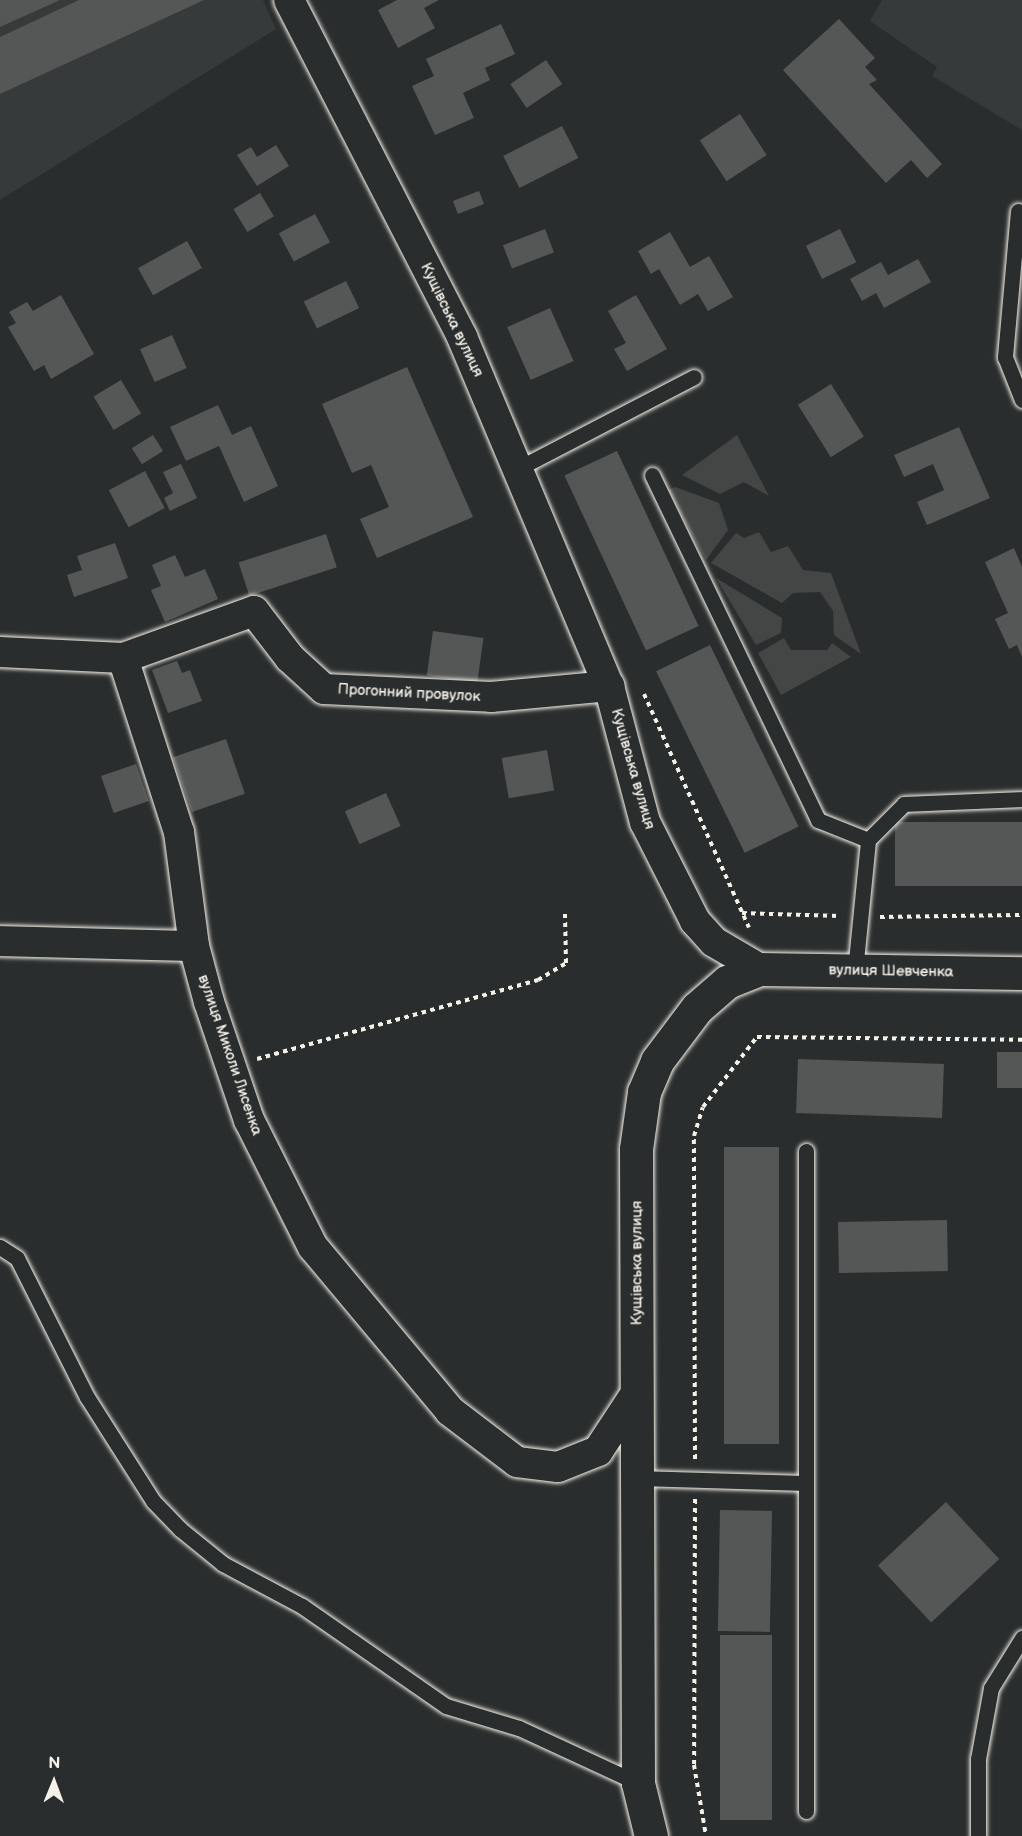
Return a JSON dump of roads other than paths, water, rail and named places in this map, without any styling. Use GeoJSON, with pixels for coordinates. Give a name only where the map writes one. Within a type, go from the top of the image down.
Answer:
{"type":"FeatureCollection","features":[{"type":"Feature","properties":{"kind":"street","name":"Кущівська вулиця"},"geometry":{"type":"LineString","coordinates":[[289,0],[462,337],[519,468],[609,686],[645,822],[695,921],[714,942],[760,969]]}},
{"type":"Feature","properties":{"kind":"street","name":"Прогонний провулок"},"geometry":{"type":"LineString","coordinates":[[0,652],[123,658],[254,611],[290,658],[324,688],[491,697],[609,686]]}},
{"type":"Feature","properties":{"kind":"street","name":"вулиця Миколи Лисенка"},"geometry":{"type":"LineString","coordinates":[[123,658],[179,832],[194,946],[231,1067],[253,1130],[313,1247],[450,1411],[518,1462],[558,1467],[598,1451],[638,1390]]}},
{"type":"Feature","properties":{"kind":"street"},"geometry":{"type":"LineString","coordinates":[[0,941],[194,946]]}},
{"type":"Feature","properties":{"kind":"street","name":"Кущівська вулиця"},"geometry":{"type":"LineString","coordinates":[[651,1836],[638,1783],[636,1149],[644,1092],[657,1061],[697,1008],[727,982],[760,969]]}},
{"type":"Feature","properties":{"kind":"street","name":"вулиця Шевченка"},"geometry":{"type":"LineString","coordinates":[[760,969],[1022,973]]}},
{"type":"Feature","properties":{"kind":"lane"},"geometry":{"type":"LineString","coordinates":[[1018,211],[1005,357],[1022,400]]}},
{"type":"Feature","properties":{"kind":"lane"},"geometry":{"type":"LineString","coordinates":[[519,468],[694,377]]}},
{"type":"Feature","properties":{"kind":"lane"},"geometry":{"type":"LineString","coordinates":[[652,475],[818,820],[868,840]]}},
{"type":"Feature","properties":{"kind":"lane"},"geometry":{"type":"LineString","coordinates":[[855,971],[868,840],[904,804],[1022,799]]}},
{"type":"Feature","properties":{"kind":"lane"},"geometry":{"type":"LineString","coordinates":[[806,1151],[806,1811]]}},
{"type":"Feature","properties":{"kind":"lane"},"geometry":{"type":"LineString","coordinates":[[0,1247],[17,1258],[87,1397],[153,1501],[180,1529],[223,1564],[302,1606],[446,1706],[519,1728],[638,1783]]}},
{"type":"Feature","properties":{"kind":"lane"},"geometry":{"type":"LineString","coordinates":[[637,1478],[806,1483]]}},
{"type":"Feature","properties":{"kind":"lane"},"geometry":{"type":"LineString","coordinates":[[978,1836],[978,1759],[991,1688],[1022,1638]]}}]}
